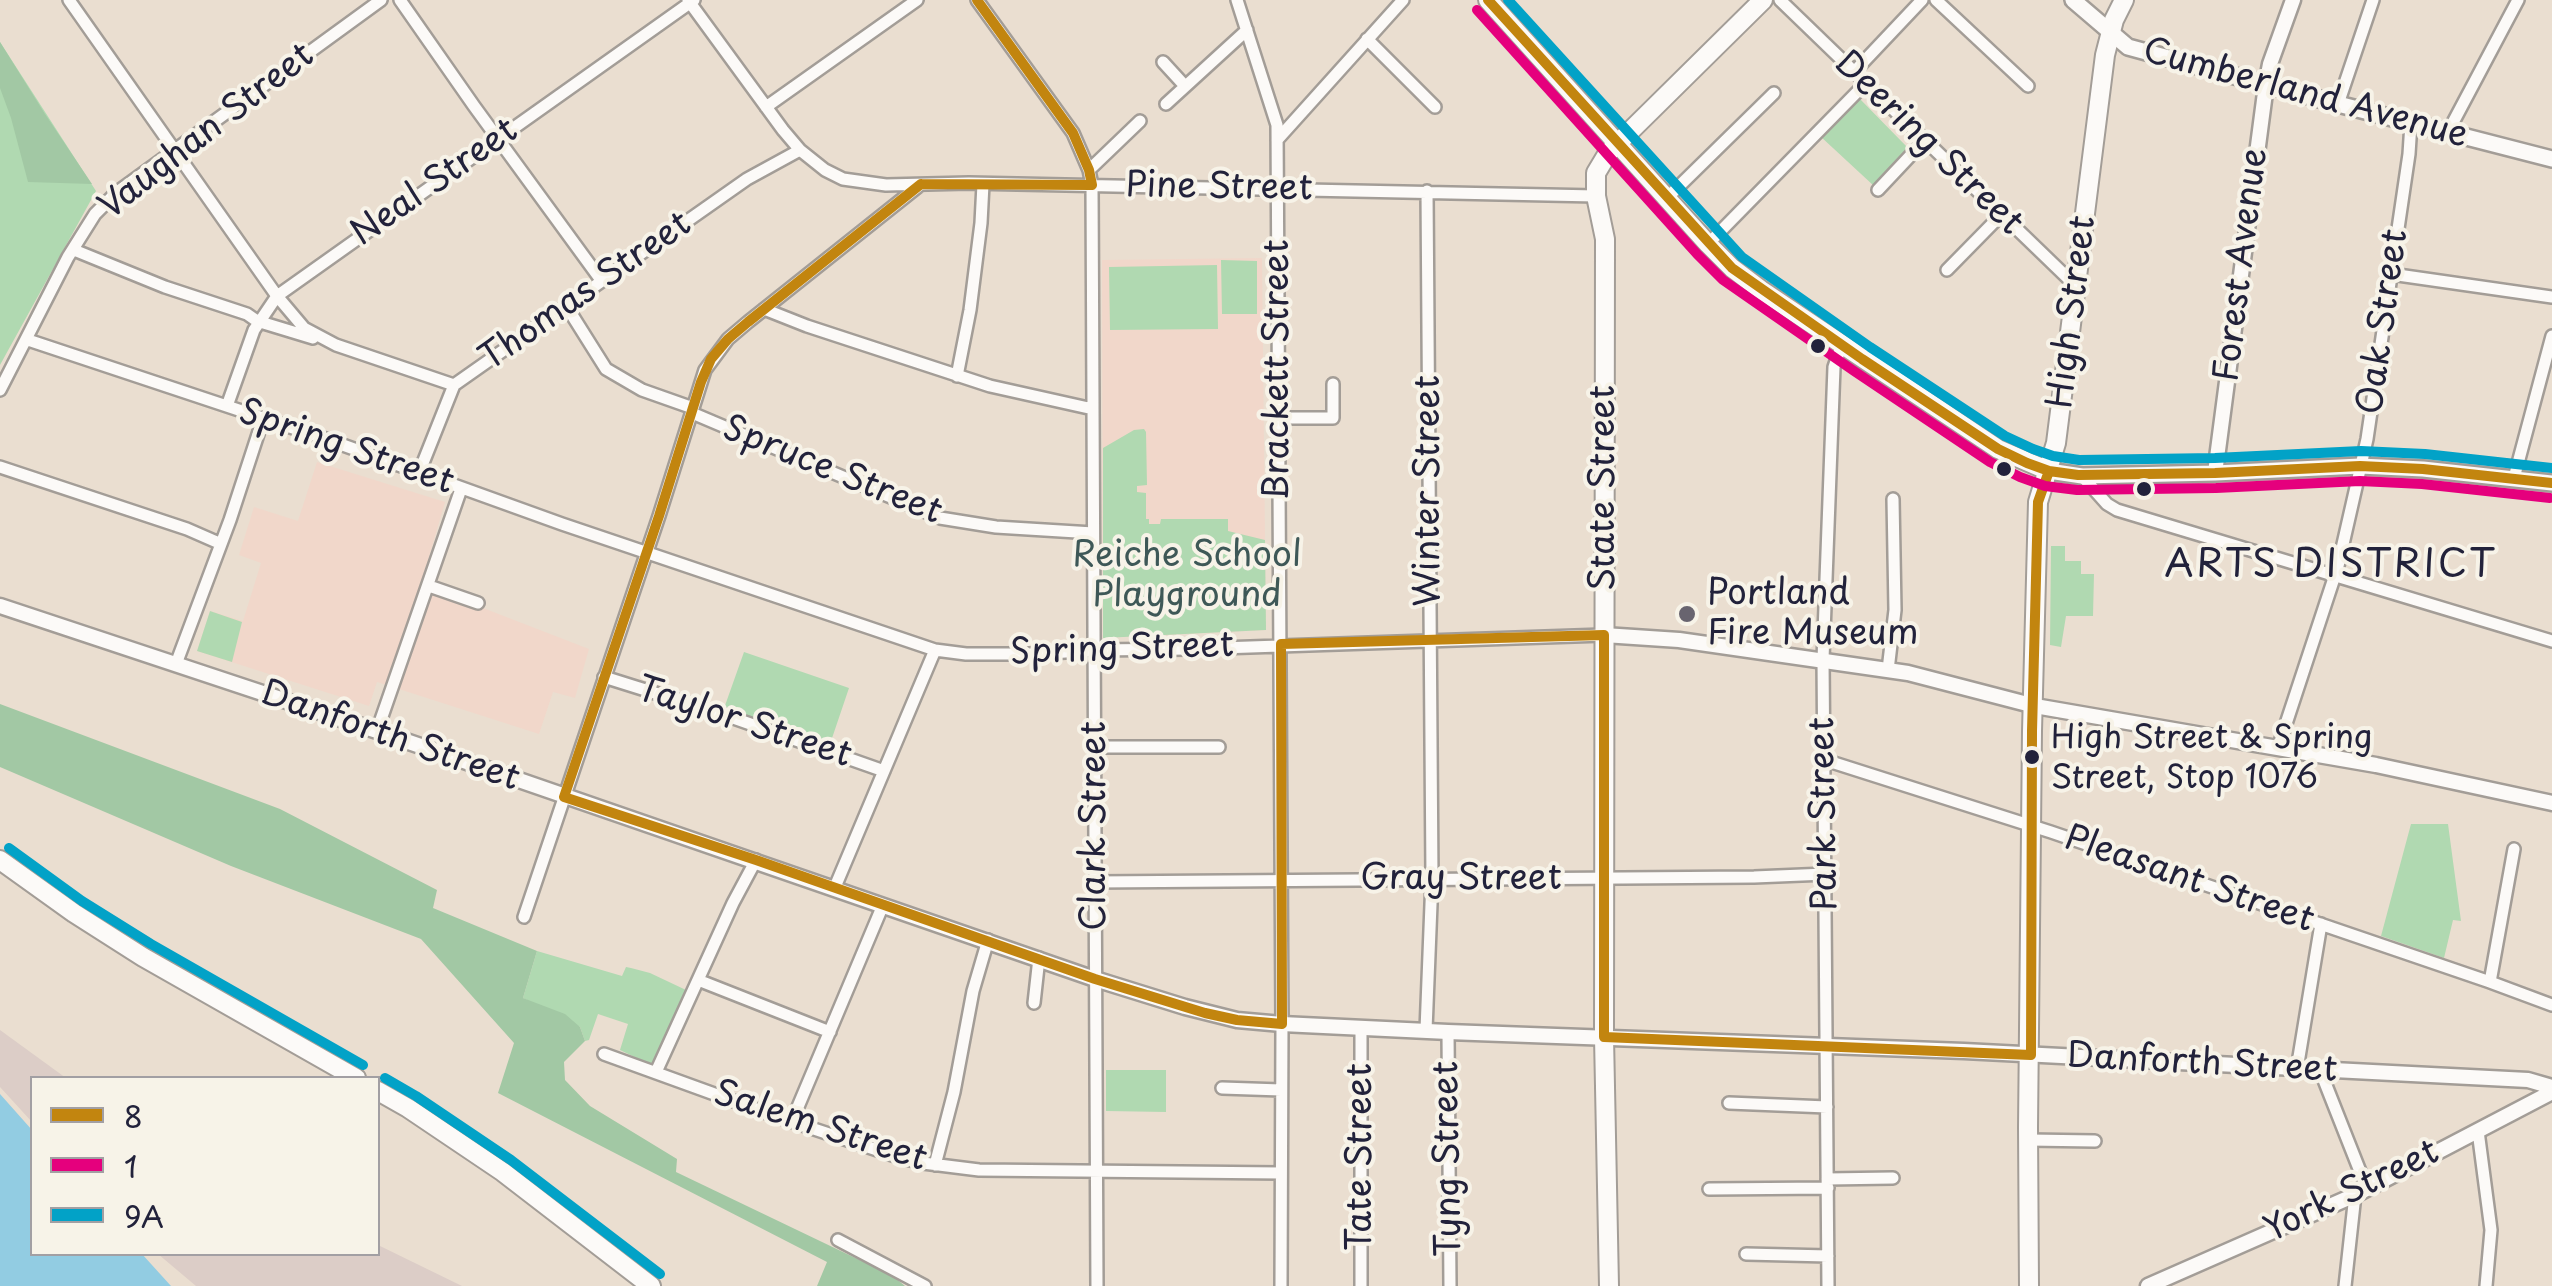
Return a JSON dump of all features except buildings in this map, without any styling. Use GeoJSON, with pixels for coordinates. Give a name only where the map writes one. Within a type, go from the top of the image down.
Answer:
{"type":"FeatureCollection","features":[{"type":"Feature","properties":{"kind":"main road"},"geometry":{"type":"LineString","coordinates":[[1488,0],[1708,244],[1747,280],[1998,448],[2049,471],[2082,476],[2360,466],[2552,483]]}},
{"type":"Feature","properties":{"kind":"main road","name":"State Street"},"geometry":{"type":"LineString","coordinates":[[1609,1286],[1604,1037],[1605,239],[1596,196],[1596,173],[1608,153],[1763,0]]}},
{"type":"Feature","properties":{"kind":"main road","name":"Cumberland Avenue"},"geometry":{"type":"LineString","coordinates":[[2073,0],[2128,47],[2552,158]]}},
{"type":"Feature","properties":{"kind":"main road","name":"High Street"},"geometry":{"type":"LineString","coordinates":[[2030,1286],[2028,1140],[2038,502],[2056,443],[2105,55],[2124,0]]}},
{"type":"Feature","properties":{"kind":"main road"},"geometry":{"type":"LineString","coordinates":[[0,860],[143,957],[352,1076]]}},
{"type":"Feature","properties":{"kind":"main road"},"geometry":{"type":"LineString","coordinates":[[380,1092],[492,1164],[651,1286]]}},
{"type":"Feature","properties":{"kind":"street","name":"Vaughan Street"},"geometry":{"type":"LineString","coordinates":[[0,390],[95,214],[174,150],[381,0]]}},
{"type":"Feature","properties":{"kind":"street"},"geometry":{"type":"LineString","coordinates":[[400,0],[601,280]]}},
{"type":"Feature","properties":{"kind":"street"},"geometry":{"type":"LineString","coordinates":[[766,107],[917,0]]}},
{"type":"Feature","properties":{"kind":"street","name":"Clark Street"},"geometry":{"type":"LineString","coordinates":[[977,0],[1073,132],[1090,170],[1092,186],[1097,1286]]}},
{"type":"Feature","properties":{"kind":"street","name":"Brackett Street"},"geometry":{"type":"LineString","coordinates":[[1237,0],[1277,125],[1281,1286]]}},
{"type":"Feature","properties":{"kind":"street"},"geometry":{"type":"LineString","coordinates":[[1277,140],[1403,0]]}},
{"type":"Feature","properties":{"kind":"street","name":"Deering Street"},"geometry":{"type":"LineString","coordinates":[[1780,0],[2077,287]]}},
{"type":"Feature","properties":{"kind":"street"},"geometry":{"type":"LineString","coordinates":[[1853,73],[1922,0]]}},
{"type":"Feature","properties":{"kind":"street"},"geometry":{"type":"LineString","coordinates":[[1936,0],[2028,86]]}},
{"type":"Feature","properties":{"kind":"street","name":"Forest Avenue"},"geometry":{"type":"LineString","coordinates":[[2215,474],[2268,71],[2293,0]]}},
{"type":"Feature","properties":{"kind":"street"},"geometry":{"type":"LineString","coordinates":[[2338,104],[2373,0]]}},
{"type":"Feature","properties":{"kind":"street"},"geometry":{"type":"LineString","coordinates":[[2448,132],[2518,0]]}},
{"type":"Feature","properties":{"kind":"street"},"geometry":{"type":"LineString","coordinates":[[72,1],[277,296],[304,328],[336,345]]}},
{"type":"Feature","properties":{"kind":"street","name":"Neal Street"},"geometry":{"type":"LineString","coordinates":[[226,406],[258,321],[277,296],[690,1]]}},
{"type":"Feature","properties":{"kind":"street","name":"Pine Street"},"geometry":{"type":"LineString","coordinates":[[690,1],[800,150],[843,179],[886,185],[1596,196]]}},
{"type":"Feature","properties":{"kind":"street"},"geometry":{"type":"LineString","coordinates":[[1166,104],[1247,30]]}},
{"type":"Feature","properties":{"kind":"street"},"geometry":{"type":"LineString","coordinates":[[1367,39],[1435,106]]}},
{"type":"Feature","properties":{"kind":"street"},"geometry":{"type":"LineString","coordinates":[[1164,62],[1185,86]]}},
{"type":"Feature","properties":{"kind":"street"},"geometry":{"type":"LineString","coordinates":[[1708,244],[1865,84]]}},
{"type":"Feature","properties":{"kind":"street"},"geometry":{"type":"LineString","coordinates":[[1667,198],[1774,92]]}},
{"type":"Feature","properties":{"kind":"street"},"geometry":{"type":"LineString","coordinates":[[1090,170],[1140,121]]}},
{"type":"Feature","properties":{"kind":"street","name":"Oak Street"},"geometry":{"type":"LineString","coordinates":[[2278,748],[2334,576],[2367,439],[2411,123]]}},
{"type":"Feature","properties":{"kind":"street"},"geometry":{"type":"LineString","coordinates":[[1878,190],[1925,140]]}},
{"type":"Feature","properties":{"kind":"street","name":"Thomas Street"},"geometry":{"type":"LineString","coordinates":[[419,473],[454,384],[747,179],[800,150]]}},
{"type":"Feature","properties":{"kind":"street"},"geometry":{"type":"LineString","coordinates":[[524,916],[700,382],[711,359],[728,339],[921,184]]}},
{"type":"Feature","properties":{"kind":"street"},"geometry":{"type":"LineString","coordinates":[[957,376],[970,310],[983,184]]}},
{"type":"Feature","properties":{"kind":"street","name":"Winter Street"},"geometry":{"type":"LineString","coordinates":[[1426,1030],[1432,878],[1427,191]]}},
{"type":"Feature","properties":{"kind":"street"},"geometry":{"type":"LineString","coordinates":[[1947,270],[2001,214]]}},
{"type":"Feature","properties":{"kind":"street"},"geometry":{"type":"LineString","coordinates":[[74,250],[258,321],[454,384]]}},
{"type":"Feature","properties":{"kind":"street"},"geometry":{"type":"LineString","coordinates":[[2391,274],[2552,297]]}},
{"type":"Feature","properties":{"kind":"street","name":"Spruce Street"},"geometry":{"type":"LineString","coordinates":[[567,307],[606,368],[642,390],[940,518],[979,525],[1093,533]]}},
{"type":"Feature","properties":{"kind":"street"},"geometry":{"type":"LineString","coordinates":[[764,310],[957,376],[1093,408]]}},
{"type":"Feature","properties":{"kind":"street"},"geometry":{"type":"LineString","coordinates":[[2514,478],[2552,336]]}},
{"type":"Feature","properties":{"kind":"street","name":"Spring Street"},"geometry":{"type":"LineString","coordinates":[[28,340],[935,650],[989,655],[1604,634],[1679,640],[1888,670],[2034,706],[2376,765],[2552,803]]}},
{"type":"Feature","properties":{"kind":"street","name":"Park Street"},"geometry":{"type":"LineString","coordinates":[[1828,1286],[1823,659],[1834,368],[1842,344]]}},
{"type":"Feature","properties":{"kind":"street"},"geometry":{"type":"LineString","coordinates":[[1278,418],[1333,418],[1333,384]]}},
{"type":"Feature","properties":{"kind":"street"},"geometry":{"type":"LineString","coordinates":[[176,664],[264,419]]}},
{"type":"Feature","properties":{"kind":"street"},"geometry":{"type":"LineString","coordinates":[[0,467],[219,543]]}},
{"type":"Feature","properties":{"kind":"street"},"geometry":{"type":"LineString","coordinates":[[2082,476],[2117,510],[2552,641]]}},
{"type":"Feature","properties":{"kind":"street"},"geometry":{"type":"LineString","coordinates":[[378,731],[461,489]]}},
{"type":"Feature","properties":{"kind":"street"},"geometry":{"type":"LineString","coordinates":[[1888,670],[1895,610],[1893,499]]}},
{"type":"Feature","properties":{"kind":"street"},"geometry":{"type":"LineString","coordinates":[[429,586],[478,603]]}},
{"type":"Feature","properties":{"kind":"street","name":"Danforth Street"},"geometry":{"type":"LineString","coordinates":[[0,606],[378,731],[1095,979],[1236,1020],[2528,1080],[2552,1089]]}},
{"type":"Feature","properties":{"kind":"street"},"geometry":{"type":"LineString","coordinates":[[835,888],[935,650]]}},
{"type":"Feature","properties":{"kind":"street","name":"Taylor Street"},"geometry":{"type":"LineString","coordinates":[[604,677],[884,770]]}},
{"type":"Feature","properties":{"kind":"street"},"geometry":{"type":"LineString","coordinates":[[1094,747],[1219,747]]}},
{"type":"Feature","properties":{"kind":"street","name":"Pleasant Street"},"geometry":{"type":"LineString","coordinates":[[1824,760],[2032,826],[2552,1005]]}},
{"type":"Feature","properties":{"kind":"street"},"geometry":{"type":"LineString","coordinates":[[2490,982],[2514,849]]}},
{"type":"Feature","properties":{"kind":"street"},"geometry":{"type":"LineString","coordinates":[[656,1072],[756,860]]}},
{"type":"Feature","properties":{"kind":"street","name":"Gray Street"},"geometry":{"type":"LineString","coordinates":[[1095,882],[1826,874]]}},
{"type":"Feature","properties":{"kind":"street"},"geometry":{"type":"LineString","coordinates":[[792,1121],[883,904]]}},
{"type":"Feature","properties":{"kind":"street"},"geometry":{"type":"LineString","coordinates":[[2298,1068],[2321,924]]}},
{"type":"Feature","properties":{"kind":"street"},"geometry":{"type":"LineString","coordinates":[[936,1166],[972,992],[988,940]]}},
{"type":"Feature","properties":{"kind":"street"},"geometry":{"type":"LineString","coordinates":[[1034,1003],[1039,958]]}},
{"type":"Feature","properties":{"kind":"street"},"geometry":{"type":"LineString","coordinates":[[698,980],[830,1032]]}},
{"type":"Feature","properties":{"kind":"street","name":"Tate Street"},"geometry":{"type":"LineString","coordinates":[[1361,1027],[1361,1286]]}},
{"type":"Feature","properties":{"kind":"street","name":"Tyng Street"},"geometry":{"type":"LineString","coordinates":[[1448,1032],[1450,1286]]}},
{"type":"Feature","properties":{"kind":"street","name":"Salem Street"},"geometry":{"type":"LineString","coordinates":[[604,1054],[901,1158],[936,1166],[979,1170],[1281,1173]]}},
{"type":"Feature","properties":{"kind":"street"},"geometry":{"type":"LineString","coordinates":[[2320,1070],[2361,1192],[2345,1286]]}},
{"type":"Feature","properties":{"kind":"street"},"geometry":{"type":"LineString","coordinates":[[1222,1088],[1281,1090]]}},
{"type":"Feature","properties":{"kind":"street","name":"York Street"},"geometry":{"type":"LineString","coordinates":[[2148,1286],[2361,1192],[2552,1089]]}},
{"type":"Feature","properties":{"kind":"street"},"geometry":{"type":"LineString","coordinates":[[1729,1103],[1827,1107]]}},
{"type":"Feature","properties":{"kind":"street"},"geometry":{"type":"LineString","coordinates":[[2478,1131],[2491,1230],[2486,1286]]}},
{"type":"Feature","properties":{"kind":"street"},"geometry":{"type":"LineString","coordinates":[[2028,1140],[2095,1141]]}},
{"type":"Feature","properties":{"kind":"street"},"geometry":{"type":"LineString","coordinates":[[1709,1189],[1894,1178]]}},
{"type":"Feature","properties":{"kind":"street"},"geometry":{"type":"LineString","coordinates":[[838,1240],[925,1286]]}},
{"type":"Feature","properties":{"kind":"street"},"geometry":{"type":"LineString","coordinates":[[1746,1254],[1828,1256]]}},
{"type":"Feature","properties":{"kind":"shaded area"},"geometry":{"type":"Polygon","coordinates":[[[1262,258],[1266,630],[1103,638],[1102,260],[1262,258]]]}},
{"type":"Feature","properties":{"kind":"shaded area"},"geometry":{"type":"Polygon","coordinates":[[[317,462],[445,502],[421,584],[589,649],[575,698],[553,692],[539,734],[377,682],[369,706],[197,651],[210,611],[243,621],[261,563],[239,555],[254,507],[298,521],[317,462]]]}},
{"type":"Feature","properties":{"kind":"shaded area"},"geometry":{"type":"Polygon","coordinates":[[[0,1030],[63,1076],[30,1076],[30,1120],[0,1087],[0,1030]]]}},
{"type":"Feature","properties":{"kind":"shaded area"},"geometry":{"type":"Polygon","coordinates":[[[380,1246],[462,1286],[196,1286],[160,1256],[380,1256],[380,1246]]]}},
{"type":"Feature","properties":{"kind":"green space"},"geometry":{"type":"Polygon","coordinates":[[[0,42],[96,191],[0,365],[0,42]]]}},
{"type":"Feature","properties":{"kind":"green space"},"geometry":{"type":"Polygon","coordinates":[[[0,42],[92,184],[28,182],[0,88],[0,42]]]}},
{"type":"Feature","properties":{"kind":"green space"},"geometry":{"type":"Polygon","coordinates":[[[1859,98],[1908,148],[1874,186],[1820,136],[1859,98]]]}},
{"type":"Feature","properties":{"kind":"green space"},"geometry":{"type":"Polygon","coordinates":[[[1221,260],[1257,261],[1257,314],[1222,314],[1221,260]]]}},
{"type":"Feature","properties":{"kind":"green space"},"geometry":{"type":"Polygon","coordinates":[[[1217,265],[1218,329],[1110,330],[1109,267],[1217,265]]]}},
{"type":"Feature","properties":{"kind":"green space","name":"Reiche School Playground"},"geometry":{"type":"Polygon","coordinates":[[[1144,429],[1147,485],[1137,486],[1137,492],[1146,493],[1149,524],[1160,524],[1161,519],[1228,519],[1228,531],[1265,540],[1266,630],[1103,638],[1103,448],[1134,430],[1144,429]]]}},
{"type":"Feature","properties":{"kind":"green space"},"geometry":{"type":"Polygon","coordinates":[[[2051,546],[2065,546],[2065,561],[2081,561],[2081,574],[2094,574],[2093,616],[2066,616],[2061,647],[2050,645],[2051,546]]]}},
{"type":"Feature","properties":{"kind":"green space"},"geometry":{"type":"Polygon","coordinates":[[[210,611],[242,622],[232,662],[197,651],[210,611]]]}},
{"type":"Feature","properties":{"kind":"green space"},"geometry":{"type":"Polygon","coordinates":[[[744,652],[849,688],[828,750],[722,714],[744,652]]]}},
{"type":"Feature","properties":{"kind":"green space"},"geometry":{"type":"Polygon","coordinates":[[[0,704],[280,809],[437,890],[433,908],[537,951],[523,998],[565,1014],[580,1027],[585,1041],[564,1062],[565,1080],[590,1106],[677,1159],[676,1172],[893,1276],[905,1286],[817,1286],[827,1262],[498,1093],[514,1043],[421,939],[231,866],[0,767],[0,704]]]}},
{"type":"Feature","properties":{"kind":"green space"},"geometry":{"type":"Polygon","coordinates":[[[2411,824],[2448,824],[2461,921],[2453,920],[2444,958],[2381,936],[2411,824]]]}},
{"type":"Feature","properties":{"kind":"green space"},"geometry":{"type":"Polygon","coordinates":[[[537,951],[622,976],[626,967],[631,968],[686,990],[653,1066],[620,1050],[628,1024],[598,1014],[589,1040],[585,1041],[580,1027],[523,998],[537,951]]]}},
{"type":"Feature","properties":{"kind":"green space"},"geometry":{"type":"Polygon","coordinates":[[[1106,1070],[1166,1070],[1166,1112],[1106,1111],[1106,1070]]]}},
{"type":"Feature","properties":{"kind":"water"},"geometry":{"type":"Polygon","coordinates":[[[0,1094],[30,1128],[30,1256],[144,1256],[171,1286],[0,1286],[0,1094]]]}},
{"type":"Feature","properties":{"kind":"transit line","name":"8"},"geometry":{"type":"LineString","coordinates":[[977,0],[1073,133],[1092,185]]}},
{"type":"Feature","properties":{"kind":"transit line","name":"8"},"geometry":{"type":"LineString","coordinates":[[1488,0],[1732,268],[1998,449],[2027,463],[2078,475],[2360,466],[2552,483]]}},
{"type":"Feature","properties":{"kind":"transit line","name":"9A"},"geometry":{"type":"LineString","coordinates":[[1508,0],[1742,257],[1870,347],[2005,436],[2033,449],[2079,460],[2361,451],[2552,468]]}},
{"type":"Feature","properties":{"kind":"transit line","name":"1"},"geometry":{"type":"LineString","coordinates":[[1477,10],[1723,280],[1990,462],[2020,477],[2045,486],[2077,490],[2360,481],[2550,498]]}},
{"type":"Feature","properties":{"kind":"transit line","name":"8"},"geometry":{"type":"LineString","coordinates":[[921,184],[1092,185]]}},
{"type":"Feature","properties":{"kind":"transit line","name":"8"},"geometry":{"type":"LineString","coordinates":[[564,797],[711,359],[748,322],[921,184]]}},
{"type":"Feature","properties":{"kind":"transit line","name":"8"},"geometry":{"type":"LineString","coordinates":[[2031,1055],[2032,731],[2038,502],[2049,471]]}},
{"type":"Feature","properties":{"kind":"transit line","name":"8"},"geometry":{"type":"LineString","coordinates":[[1604,635],[1604,1037]]}},
{"type":"Feature","properties":{"kind":"transit line","name":"8"},"geometry":{"type":"LineString","coordinates":[[1281,644],[1604,635]]}},
{"type":"Feature","properties":{"kind":"transit line","name":"8"},"geometry":{"type":"LineString","coordinates":[[1281,644],[1282,1024]]}},
{"type":"Feature","properties":{"kind":"transit line","name":"8"},"geometry":{"type":"LineString","coordinates":[[564,797],[1095,979],[1205,1013],[1282,1024]]}},
{"type":"Feature","properties":{"kind":"transit line","name":"9A"},"geometry":{"type":"LineString","coordinates":[[9,848],[82,901],[151,944],[363,1065]]}},
{"type":"Feature","properties":{"kind":"transit line","name":"8"},"geometry":{"type":"LineString","coordinates":[[1604,1037],[2031,1055]]}},
{"type":"Feature","properties":{"kind":"transit line","name":"9A"},"geometry":{"type":"LineString","coordinates":[[385,1078],[511,1160],[660,1274]]}},
{"type":"Feature","properties":{"kind":"place","name":"Portland Fire Museum"},"geometry":{"type":"Point","coordinates":[1687,614]}},
{"type":"Feature","properties":{"kind":"place","name":"High Street & Spring Street, Stop 1076"},"geometry":{"type":"Point","coordinates":[2032,757]}},
{"type":"Feature","properties":{"kind":"district","name":"ARTS DISTRICT"},"geometry":{"type":"Point","coordinates":[2331,567]}}]}
